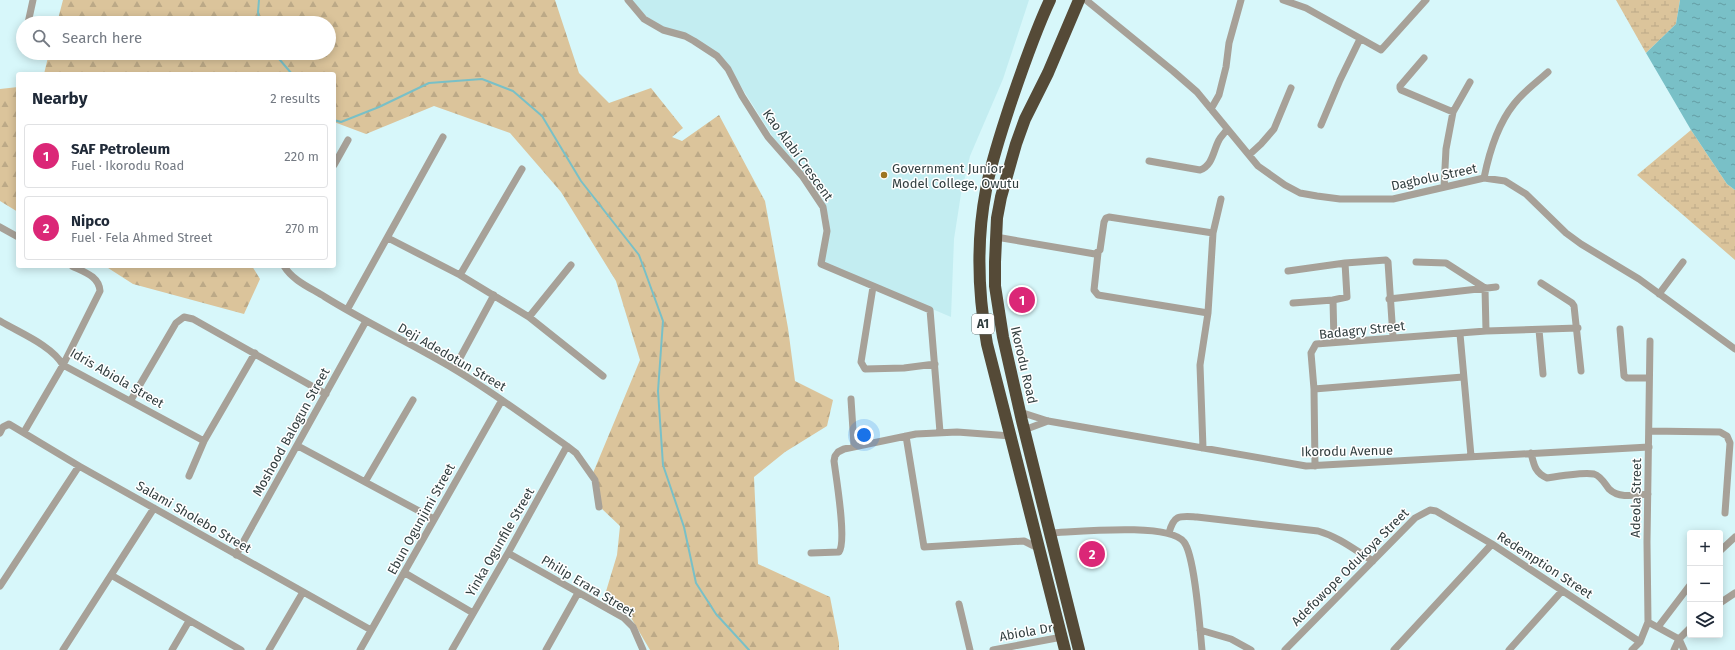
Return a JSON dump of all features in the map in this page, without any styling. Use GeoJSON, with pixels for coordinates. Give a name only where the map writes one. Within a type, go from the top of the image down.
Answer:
{"type":"FeatureCollection","features":[{"type":"Feature","properties":{"kind":"highway","name":"A1"},"geometry":{"type":"LineString","coordinates":[[1050,0],[1024,64],[1002,132],[986,189],[980,235],[979,272],[983,320],[989,352],[1065,650]]}},
{"type":"Feature","properties":{"kind":"highway","name":"Ikorodu Road"},"geometry":{"type":"LineString","coordinates":[[1079,0],[1048,73],[1025,119],[1016,144],[1001,197],[996,237],[995,286],[998,310],[1024,430],[1079,650]]}},
{"type":"Feature","properties":{"kind":"street"},"geometry":{"type":"LineString","coordinates":[[30,16],[33,0]]}},
{"type":"Feature","properties":{"kind":"street","name":"Kao Alabi Crescent"},"geometry":{"type":"LineString","coordinates":[[628,0],[644,19],[656,27],[685,36],[705,48],[723,63],[768,137],[803,177],[823,207],[826,221],[826,231],[821,264],[930,310],[940,432]]}},
{"type":"Feature","properties":{"kind":"street","name":"Dagbolu Street"},"geometry":{"type":"LineString","coordinates":[[1086,0],[1197,92],[1258,166],[1285,185],[1300,193],[1357,200],[1393,199],[1484,178],[1504,181],[1520,189],[1581,244],[1621,268],[1735,349]]}},
{"type":"Feature","properties":{"kind":"street"},"geometry":{"type":"LineString","coordinates":[[1211,109],[1219,95],[1226,67],[1229,43],[1241,0]]}},
{"type":"Feature","properties":{"kind":"street"},"geometry":{"type":"LineString","coordinates":[[1284,0],[1306,8],[1381,50],[1426,0]]}},
{"type":"Feature","properties":{"kind":"street"},"geometry":{"type":"LineString","coordinates":[[1321,125],[1340,80],[1360,39]]}},
{"type":"Feature","properties":{"kind":"street"},"geometry":{"type":"LineString","coordinates":[[1424,58],[1400,86],[1401,90],[1453,112]]}},
{"type":"Feature","properties":{"kind":"street"},"geometry":{"type":"LineString","coordinates":[[1484,178],[1490,153],[1506,116],[1521,96],[1548,72]]}},
{"type":"Feature","properties":{"kind":"street"},"geometry":{"type":"LineString","coordinates":[[1444,187],[1446,149],[1453,112],[1470,82]]}},
{"type":"Feature","properties":{"kind":"street"},"geometry":{"type":"LineString","coordinates":[[1249,155],[1274,129],[1291,88]]}},
{"type":"Feature","properties":{"kind":"street"},"geometry":{"type":"LineString","coordinates":[[1149,161],[1200,170],[1205,168],[1210,164],[1219,140],[1227,129]]}},
{"type":"Feature","properties":{"kind":"street"},"geometry":{"type":"LineString","coordinates":[[347,310],[443,137]]}},
{"type":"Feature","properties":{"kind":"street"},"geometry":{"type":"LineString","coordinates":[[336,161],[348,140]]}},
{"type":"Feature","properties":{"kind":"street"},"geometry":{"type":"LineString","coordinates":[[460,275],[522,169]]}},
{"type":"Feature","properties":{"kind":"street"},"geometry":{"type":"LineString","coordinates":[[1203,448],[1200,365],[1208,313],[1213,233],[1221,199]]}},
{"type":"Feature","properties":{"kind":"street"},"geometry":{"type":"LineString","coordinates":[[1208,313],[1098,295],[1094,290],[1098,253],[1100,250],[1104,222],[1106,218],[1109,217],[1213,233]]}},
{"type":"Feature","properties":{"kind":"street"},"geometry":{"type":"LineString","coordinates":[[0,227],[16,236]]}},
{"type":"Feature","properties":{"kind":"street"},"geometry":{"type":"LineString","coordinates":[[996,237],[1095,254],[1098,253]]}},
{"type":"Feature","properties":{"kind":"street"},"geometry":{"type":"LineString","coordinates":[[388,238],[460,275],[529,317],[603,376]]}},
{"type":"Feature","properties":{"kind":"street"},"geometry":{"type":"LineString","coordinates":[[1288,271],[1346,263],[1386,260],[1388,262],[1389,299],[1393,338]]}},
{"type":"Feature","properties":{"kind":"street"},"geometry":{"type":"LineString","coordinates":[[1416,262],[1446,263],[1485,288]]}},
{"type":"Feature","properties":{"kind":"street"},"geometry":{"type":"LineString","coordinates":[[1659,294],[1682,262]]}},
{"type":"Feature","properties":{"kind":"street"},"geometry":{"type":"LineString","coordinates":[[1293,304],[1347,297],[1346,263]]}},
{"type":"Feature","properties":{"kind":"street"},"geometry":{"type":"LineString","coordinates":[[529,317],[571,265]]}},
{"type":"Feature","properties":{"kind":"street"},"geometry":{"type":"LineString","coordinates":[[24,432],[63,364],[100,291],[100,285],[95,278],[76,268]]}},
{"type":"Feature","properties":{"kind":"street","name":"Deji Adedotun Street"},"geometry":{"type":"LineString","coordinates":[[285,268],[299,281],[347,310],[454,369],[502,400],[567,446],[576,453],[595,480],[599,507]]}},
{"type":"Feature","properties":{"kind":"street"},"geometry":{"type":"LineString","coordinates":[[1541,282],[1572,303],[1575,309],[1581,371]]}},
{"type":"Feature","properties":{"kind":"street"},"geometry":{"type":"LineString","coordinates":[[873,287],[861,362],[863,367],[865,369],[896,368],[935,364]]}},
{"type":"Feature","properties":{"kind":"street"},"geometry":{"type":"LineString","coordinates":[[1485,288],[1486,331]]}},
{"type":"Feature","properties":{"kind":"street"},"geometry":{"type":"LineString","coordinates":[[1389,299],[1496,288]]}},
{"type":"Feature","properties":{"kind":"street"},"geometry":{"type":"LineString","coordinates":[[454,369],[494,295]]}},
{"type":"Feature","properties":{"kind":"street"},"geometry":{"type":"LineString","coordinates":[[1333,300],[1334,342]]}},
{"type":"Feature","properties":{"kind":"street"},"geometry":{"type":"LineString","coordinates":[[131,400],[176,323],[184,317],[193,319],[326,394]]}},
{"type":"Feature","properties":{"kind":"street","name":"Moshood Balogun Street"},"geometry":{"type":"LineString","coordinates":[[236,555],[298,446],[366,321]]}},
{"type":"Feature","properties":{"kind":"street","name":"Idris Abiola Street"},"geometry":{"type":"LineString","coordinates":[[0,322],[49,349],[59,357],[63,364],[204,440]]}},
{"type":"Feature","properties":{"kind":"street","name":"Badagry Street"},"geometry":{"type":"LineString","coordinates":[[1315,466],[1314,389],[1311,353],[1316,344],[1486,331],[1578,328]]}},
{"type":"Feature","properties":{"kind":"street"},"geometry":{"type":"LineString","coordinates":[[1539,330],[1543,374]]}},
{"type":"Feature","properties":{"kind":"street"},"geometry":{"type":"LineString","coordinates":[[1620,330],[1624,376],[1626,378],[1649,378]]}},
{"type":"Feature","properties":{"kind":"street"},"geometry":{"type":"LineString","coordinates":[[1460,334],[1471,456]]}},
{"type":"Feature","properties":{"kind":"street","name":"Adeola Street"},"geometry":{"type":"LineString","coordinates":[[1632,650],[1640,642],[1648,622],[1650,341]]}},
{"type":"Feature","properties":{"kind":"street"},"geometry":{"type":"LineString","coordinates":[[189,476],[204,440],[255,353]]}},
{"type":"Feature","properties":{"kind":"street"},"geometry":{"type":"LineString","coordinates":[[63,364],[204,440]]}},
{"type":"Feature","properties":{"kind":"street"},"geometry":{"type":"LineString","coordinates":[[1314,389],[1463,378]]}},
{"type":"Feature","properties":{"kind":"street"},"geometry":{"type":"LineString","coordinates":[[851,399],[854,446]]}},
{"type":"Feature","properties":{"kind":"street"},"geometry":{"type":"LineString","coordinates":[[365,482],[413,400]]}},
{"type":"Feature","properties":{"kind":"street","name":"Ebun Ogunjimi Street"},"geometry":{"type":"LineString","coordinates":[[360,650],[502,400]]}},
{"type":"Feature","properties":{"kind":"street","name":"Ikorodu Avenue"},"geometry":{"type":"LineString","coordinates":[[1020,412],[1048,421],[1315,466],[1649,447]]}},
{"type":"Feature","properties":{"kind":"street"},"geometry":{"type":"LineString","coordinates":[[1024,430],[1048,421]]}},
{"type":"Feature","properties":{"kind":"street","name":"Salami Sholebo Street"},"geometry":{"type":"LineString","coordinates":[[0,433],[6,425],[9,424],[79,466],[371,630]]}},
{"type":"Feature","properties":{"kind":"street"},"geometry":{"type":"LineString","coordinates":[[1649,431],[1720,432],[1727,436],[1730,444],[1726,513]]}},
{"type":"Feature","properties":{"kind":"street"},"geometry":{"type":"LineString","coordinates":[[811,553],[839,552],[840,550],[841,522],[834,461],[838,452],[854,446],[906,436],[940,432],[1011,436]]}},
{"type":"Feature","properties":{"kind":"street"},"geometry":{"type":"LineString","coordinates":[[906,436],[924,547],[1024,540],[1034,546],[1039,546]]}},
{"type":"Feature","properties":{"kind":"street"},"geometry":{"type":"LineString","coordinates":[[298,446],[434,519]]}},
{"type":"Feature","properties":{"kind":"street","name":"Yinka Ogunfile Street"},"geometry":{"type":"LineString","coordinates":[[452,650],[567,446]]}},
{"type":"Feature","properties":{"kind":"street"},"geometry":{"type":"LineString","coordinates":[[1531,453],[1536,470],[1540,475],[1547,478],[1594,474],[1601,478],[1610,490],[1616,494],[1627,496],[1648,494]]}},
{"type":"Feature","properties":{"kind":"street"},"geometry":{"type":"LineString","coordinates":[[0,586],[79,466]]}},
{"type":"Feature","properties":{"kind":"street"},"geometry":{"type":"LineString","coordinates":[[62,650],[154,508]]}},
{"type":"Feature","properties":{"kind":"street","name":"Adefowope Odukoya Street"},"geometry":{"type":"LineString","coordinates":[[1285,650],[1415,518],[1430,510],[1436,511]]}},
{"type":"Feature","properties":{"kind":"street","name":"Redemption Street"},"geometry":{"type":"LineString","coordinates":[[1436,511],[1492,544],[1640,642]]}},
{"type":"Feature","properties":{"kind":"street"},"geometry":{"type":"LineString","coordinates":[[1169,533],[1172,522],[1175,518],[1181,516],[1318,532],[1342,540],[1373,562]]}},
{"type":"Feature","properties":{"kind":"street"},"geometry":{"type":"LineString","coordinates":[[1050,533],[1144,530],[1169,533],[1184,542],[1187,548],[1195,588],[1202,650]]}},
{"type":"Feature","properties":{"kind":"street"},"geometry":{"type":"LineString","coordinates":[[1723,548],[1735,537]]}},
{"type":"Feature","properties":{"kind":"street"},"geometry":{"type":"LineString","coordinates":[[1394,650],[1492,544]]}},
{"type":"Feature","properties":{"kind":"street","name":"Philip Erara Street"},"geometry":{"type":"LineString","coordinates":[[508,553],[630,622],[643,650]]}},
{"type":"Feature","properties":{"kind":"street"},"geometry":{"type":"LineString","coordinates":[[405,573],[473,613]]}},
{"type":"Feature","properties":{"kind":"street"},"geometry":{"type":"LineString","coordinates":[[111,575],[242,650]]}},
{"type":"Feature","properties":{"kind":"street"},"geometry":{"type":"LineString","coordinates":[[1658,627],[1687,589]]}},
{"type":"Feature","properties":{"kind":"street"},"geometry":{"type":"LineString","coordinates":[[1509,650],[1562,591]]}},
{"type":"Feature","properties":{"kind":"street"},"geometry":{"type":"LineString","coordinates":[[269,650],[303,592]]}},
{"type":"Feature","properties":{"kind":"street"},"geometry":{"type":"LineString","coordinates":[[546,650],[578,593]]}},
{"type":"Feature","properties":{"kind":"street"},"geometry":{"type":"LineString","coordinates":[[1722,602],[1735,594]]}},
{"type":"Feature","properties":{"kind":"street"},"geometry":{"type":"LineString","coordinates":[[959,604],[970,650]]}},
{"type":"Feature","properties":{"kind":"street"},"geometry":{"type":"LineString","coordinates":[[172,650],[189,621]]}},
{"type":"Feature","properties":{"kind":"street"},"geometry":{"type":"LineString","coordinates":[[1648,622],[1679,639],[1684,650]]}},
{"type":"Feature","properties":{"kind":"street"},"geometry":{"type":"LineString","coordinates":[[1200,630],[1231,639],[1251,650]]}},
{"type":"Feature","properties":{"kind":"street"},"geometry":{"type":"LineString","coordinates":[[1674,650],[1679,639],[1687,631]]}},
{"type":"Feature","properties":{"kind":"street","name":"Abiola Dr"},"geometry":{"type":"LineString","coordinates":[[993,650],[1062,637]]}},
{"type":"Feature","properties":{"kind":"shaded area","name":"Government Junior Model College, Owutu"},"geometry":{"type":"Polygon","coordinates":[[[631,0],[1029,0],[1003,79],[970,156],[961,194],[954,239],[951,317],[822,262],[828,238],[829,219],[823,200],[775,140],[721,57],[661,26],[646,16],[631,0]]]}},
{"type":"Feature","properties":{"kind":"green space"},"geometry":{"type":"Polygon","coordinates":[[[63,0],[555,0],[579,73],[609,103],[651,88],[683,128],[672,137],[682,141],[719,115],[765,201],[788,328],[795,381],[833,400],[827,426],[785,452],[754,477],[758,564],[830,597],[839,650],[650,650],[630,616],[604,598],[617,555],[620,526],[601,508],[593,473],[640,360],[616,281],[561,192],[510,133],[434,106],[366,134],[336,123],[336,72],[44,72],[47,60],[336,60],[336,16],[59,16],[63,0]]]}},
{"type":"Feature","properties":{"kind":"green space"},"geometry":{"type":"Polygon","coordinates":[[[1616,0],[1680,0],[1676,24],[1646,53],[1616,0]]]}},
{"type":"Feature","properties":{"kind":"green space"},"geometry":{"type":"Polygon","coordinates":[[[16,87],[16,211],[0,201],[0,89],[16,87]]]}},
{"type":"Feature","properties":{"kind":"green space"},"geometry":{"type":"Polygon","coordinates":[[[1691,130],[1727,184],[1735,190],[1735,260],[1637,175],[1691,130]]]}},
{"type":"Feature","properties":{"kind":"green space"},"geometry":{"type":"Polygon","coordinates":[[[108,268],[253,268],[260,279],[244,314],[133,284],[108,268]]]}},
{"type":"Feature","properties":{"kind":"water"},"geometry":{"type":"Polygon","coordinates":[[[1680,0],[1735,0],[1735,190],[1727,184],[1691,130],[1646,53],[1676,24],[1680,0]]]}},
{"type":"Feature","properties":{"kind":"waterway"},"geometry":{"type":"LineString","coordinates":[[259,0],[259,16]]}},
{"type":"Feature","properties":{"kind":"waterway"},"geometry":{"type":"LineString","coordinates":[[280,60],[290,72]]}},
{"type":"Feature","properties":{"kind":"waterway"},"geometry":{"type":"LineString","coordinates":[[336,121],[341,122],[379,107],[429,83],[482,79],[513,91],[542,116],[581,181],[639,255],[663,321],[658,391],[663,465],[684,527],[696,583],[716,614],[749,650]]}},
{"type":"Feature","properties":{"kind":"place","name":"Government Junior Model College, Owutu"},"geometry":{"type":"Point","coordinates":[884,175]}},
{"type":"Feature","properties":{"kind":"place","name":"SAF Petroleum"},"geometry":{"type":"Point","coordinates":[1022,300]}},
{"type":"Feature","properties":{"kind":"place","name":"Nipco"},"geometry":{"type":"Point","coordinates":[1092,554]}}]}
